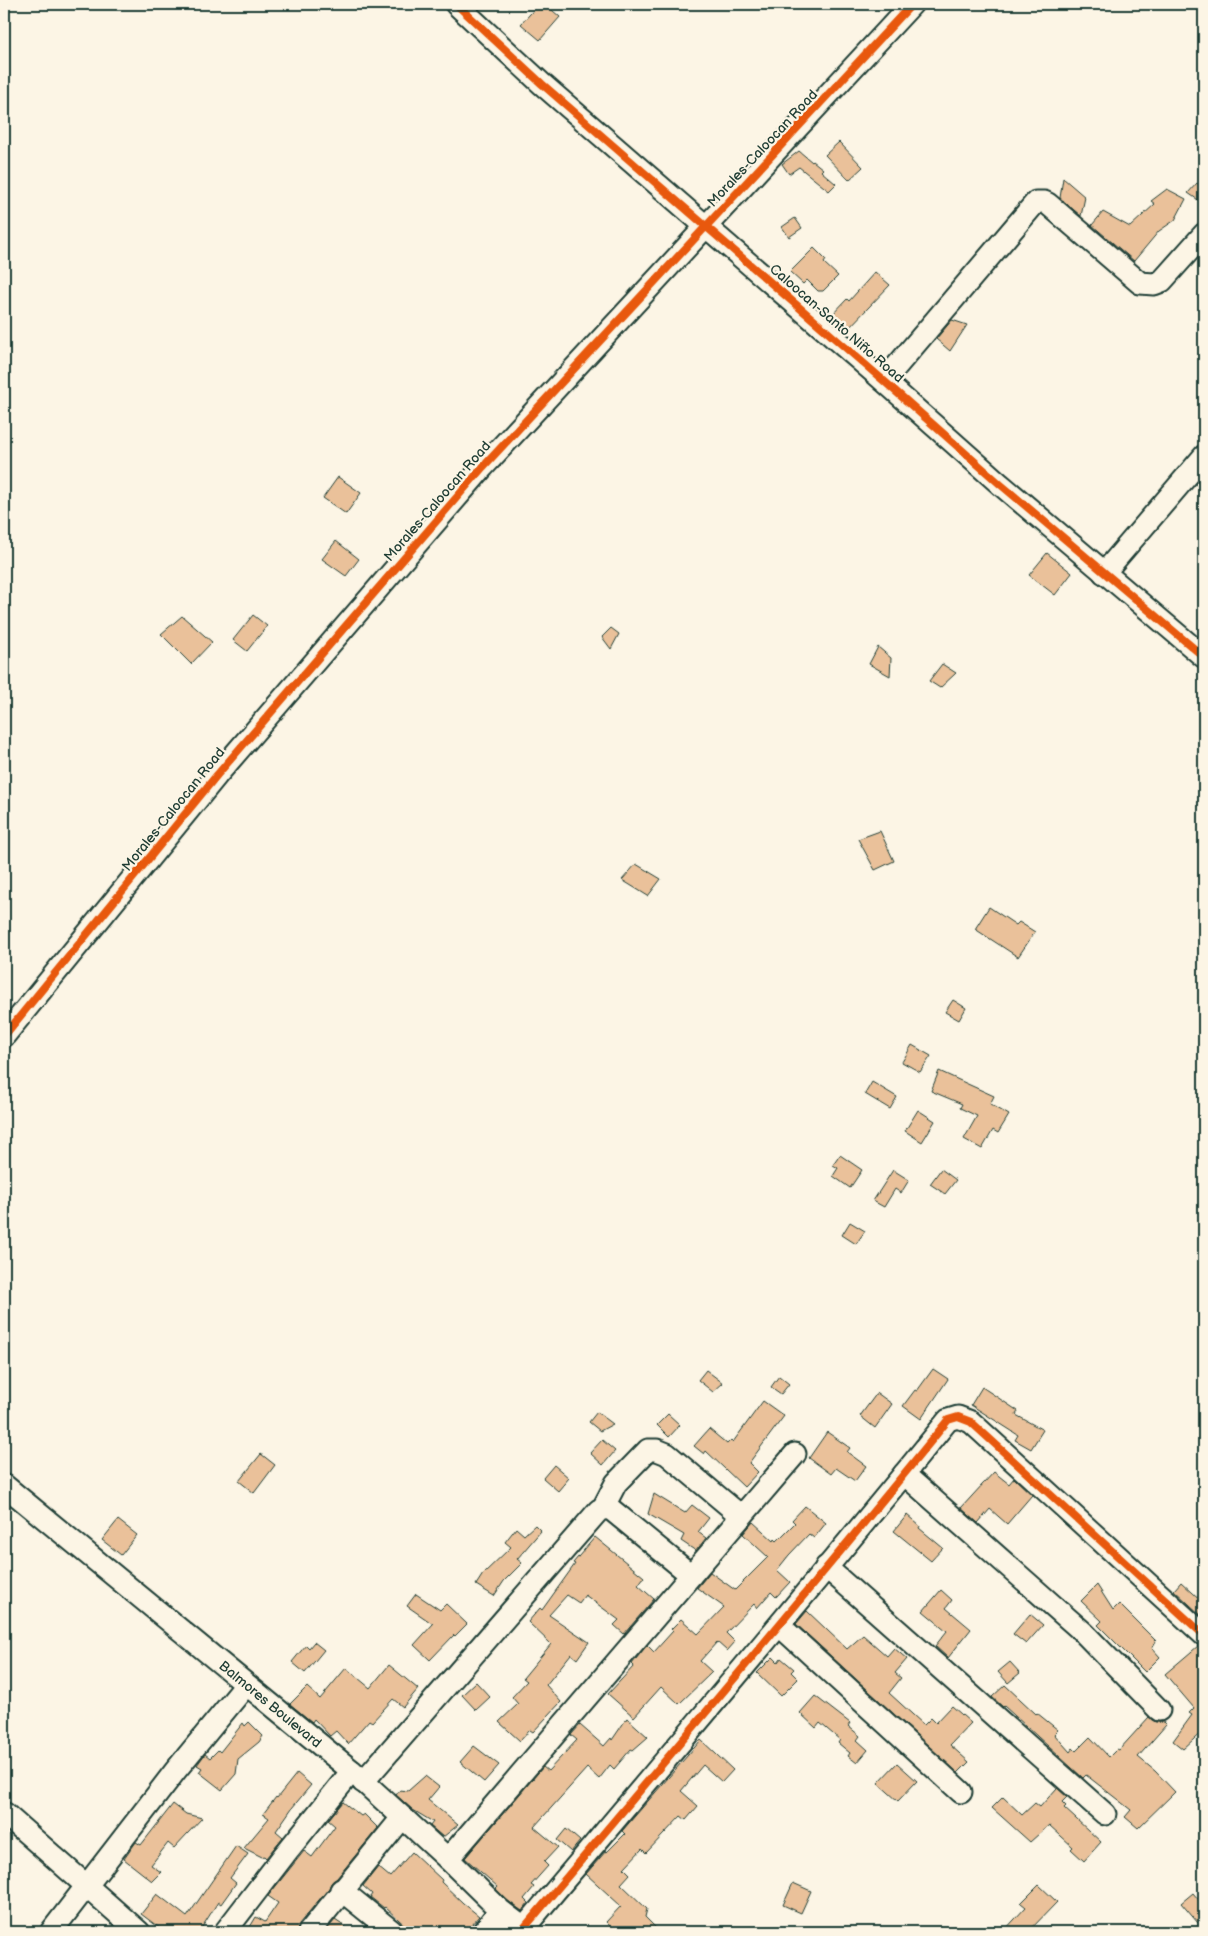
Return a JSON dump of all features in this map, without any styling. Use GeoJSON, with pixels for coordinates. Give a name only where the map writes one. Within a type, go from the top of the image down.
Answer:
{"type":"FeatureCollection","features":[{"type":"Feature","properties":{"kind":"street","name":"Caloocan-Santo Niño Road"},"geometry":{"type":"LineString","coordinates":[[456,4],[542,84],[884,380],[1000,484],[1204,657]]}},
{"type":"Feature","properties":{"kind":"street","name":"Morales-Caloocan Road"},"geometry":{"type":"LineString","coordinates":[[4,1036],[217,774],[483,467],[912,4]]}},
{"type":"Feature","properties":{"kind":"street"},"geometry":{"type":"LineString","coordinates":[[884,380],[1036,202],[1048,204],[1140,283],[1148,285],[1162,281],[1204,234]]}},
{"type":"Feature","properties":{"kind":"street"},"geometry":{"type":"LineString","coordinates":[[1104,573],[1204,456]]}},
{"type":"Feature","properties":{"kind":"street"},"geometry":{"type":"LineString","coordinates":[[526,1930],[780,1626],[826,1567],[948,1420],[958,1417],[971,1422],[1204,1635]]}},
{"type":"Feature","properties":{"kind":"street"},"geometry":{"type":"LineString","coordinates":[[225,1932],[285,1854],[599,1510],[603,1508],[616,1483],[648,1450],[657,1450],[667,1454],[742,1516]]}},
{"type":"Feature","properties":{"kind":"street"},"geometry":{"type":"LineString","coordinates":[[448,1859],[794,1454]]}},
{"type":"Feature","properties":{"kind":"street"},"geometry":{"type":"LineString","coordinates":[[904,1474],[1083,1632],[1159,1710]]}},
{"type":"Feature","properties":{"kind":"street","name":"Balmores Boulevard"},"geometry":{"type":"LineString","coordinates":[[4,1485],[358,1776],[500,1910],[526,1930]]}},
{"type":"Feature","properties":{"kind":"street"},"geometry":{"type":"LineString","coordinates":[[603,1508],[613,1511],[691,1575]]}},
{"type":"Feature","properties":{"kind":"street"},"geometry":{"type":"LineString","coordinates":[[826,1567],[1105,1814]]}},
{"type":"Feature","properties":{"kind":"street"},"geometry":{"type":"LineString","coordinates":[[780,1626],[961,1792]]}},
{"type":"Feature","properties":{"kind":"street"},"geometry":{"type":"LineString","coordinates":[[51,1932],[176,1770],[246,1685]]}},
{"type":"Feature","properties":{"kind":"street"},"geometry":{"type":"LineString","coordinates":[[4,1813],[139,1932]]}},
{"type":"Feature","properties":{"kind":"street"},"geometry":{"type":"LineString","coordinates":[[309,1932],[402,1818]]}},
{"type":"Feature","properties":{"kind":"street"},"geometry":{"type":"LineString","coordinates":[[342,1890],[393,1932]]}},
{"type":"Feature","properties":{"kind":"street"},"geometry":{"type":"LineString","coordinates":[[482,1932],[500,1910]]}},
{"type":"Feature","properties":{"kind":"building"},"geometry":{"type":"Polygon","coordinates":[[[539,4],[545,4],[560,17],[540,40],[521,24],[539,4]]]}},
{"type":"Feature","properties":{"kind":"building"},"geometry":{"type":"Polygon","coordinates":[[[839,142],[863,167],[849,180],[825,155],[839,142]]]}},
{"type":"Feature","properties":{"kind":"building"},"geometry":{"type":"Polygon","coordinates":[[[799,151],[823,169],[821,171],[836,184],[829,191],[799,167],[789,174],[782,164],[799,151]]]}},
{"type":"Feature","properties":{"kind":"building"},"geometry":{"type":"Polygon","coordinates":[[[1063,178],[1085,197],[1081,216],[1060,198],[1063,178]]]}},
{"type":"Feature","properties":{"kind":"building"},"geometry":{"type":"Polygon","coordinates":[[[1197,183],[1204,188],[1204,204],[1188,193],[1197,183]]]}},
{"type":"Feature","properties":{"kind":"building"},"geometry":{"type":"Polygon","coordinates":[[[1167,189],[1186,199],[1175,220],[1159,231],[1134,261],[1092,225],[1103,212],[1130,227],[1155,204],[1151,201],[1167,189]]]}},
{"type":"Feature","properties":{"kind":"building"},"geometry":{"type":"Polygon","coordinates":[[[795,218],[802,228],[789,237],[782,227],[795,218]]]}},
{"type":"Feature","properties":{"kind":"building"},"geometry":{"type":"Polygon","coordinates":[[[814,248],[826,260],[824,263],[838,276],[823,291],[818,291],[807,280],[803,284],[790,272],[814,248]]]}},
{"type":"Feature","properties":{"kind":"building"},"geometry":{"type":"Polygon","coordinates":[[[875,272],[890,285],[846,331],[830,317],[847,299],[849,301],[875,272]]]}},
{"type":"Feature","properties":{"kind":"building"},"geometry":{"type":"Polygon","coordinates":[[[952,320],[967,325],[950,351],[936,339],[952,320]]]}},
{"type":"Feature","properties":{"kind":"building"},"geometry":{"type":"Polygon","coordinates":[[[338,477],[361,493],[346,514],[323,498],[338,477]]]}},
{"type":"Feature","properties":{"kind":"building"},"geometry":{"type":"Polygon","coordinates":[[[336,541],[359,559],[346,576],[322,559],[336,541]]]}},
{"type":"Feature","properties":{"kind":"building"},"geometry":{"type":"Polygon","coordinates":[[[1047,553],[1072,573],[1055,595],[1029,575],[1047,553]]]}},
{"type":"Feature","properties":{"kind":"building"},"geometry":{"type":"Polygon","coordinates":[[[253,615],[267,626],[247,651],[233,640],[253,615]]]}},
{"type":"Feature","properties":{"kind":"building"},"geometry":{"type":"Polygon","coordinates":[[[182,616],[212,642],[191,664],[161,634],[182,616]]]}},
{"type":"Feature","properties":{"kind":"building"},"geometry":{"type":"Polygon","coordinates":[[[611,628],[619,634],[611,649],[602,637],[611,628]]]}},
{"type":"Feature","properties":{"kind":"building"},"geometry":{"type":"Polygon","coordinates":[[[878,647],[891,658],[890,676],[869,664],[878,647]]]}},
{"type":"Feature","properties":{"kind":"building"},"geometry":{"type":"Polygon","coordinates":[[[942,664],[956,673],[940,688],[929,681],[942,664]]]}},
{"type":"Feature","properties":{"kind":"building"},"geometry":{"type":"Polygon","coordinates":[[[880,831],[894,861],[875,870],[858,839],[880,831]]]}},
{"type":"Feature","properties":{"kind":"building"},"geometry":{"type":"Polygon","coordinates":[[[636,864],[661,879],[648,896],[622,880],[636,864]]]}},
{"type":"Feature","properties":{"kind":"building"},"geometry":{"type":"Polygon","coordinates":[[[989,907],[1016,925],[1019,922],[1035,932],[1018,957],[975,929],[989,907]]]}},
{"type":"Feature","properties":{"kind":"building"},"geometry":{"type":"Polygon","coordinates":[[[953,1000],[966,1008],[959,1020],[945,1012],[953,1000]]]}},
{"type":"Feature","properties":{"kind":"building"},"geometry":{"type":"Polygon","coordinates":[[[912,1045],[931,1056],[920,1072],[902,1062],[912,1045]]]}},
{"type":"Feature","properties":{"kind":"building"},"geometry":{"type":"Polygon","coordinates":[[[939,1071],[994,1096],[990,1104],[1009,1115],[998,1133],[993,1130],[982,1149],[964,1139],[977,1116],[960,1108],[962,1104],[931,1091],[939,1071]]]}},
{"type":"Feature","properties":{"kind":"building"},"geometry":{"type":"Polygon","coordinates":[[[872,1082],[897,1097],[890,1109],[865,1094],[872,1082]]]}},
{"type":"Feature","properties":{"kind":"building"},"geometry":{"type":"Polygon","coordinates":[[[918,1110],[935,1121],[922,1142],[905,1131],[918,1110]]]}},
{"type":"Feature","properties":{"kind":"building"},"geometry":{"type":"Polygon","coordinates":[[[840,1155],[862,1170],[850,1188],[833,1176],[838,1168],[833,1165],[840,1155]]]}},
{"type":"Feature","properties":{"kind":"building"},"geometry":{"type":"Polygon","coordinates":[[[941,1169],[956,1180],[945,1194],[930,1184],[941,1169]]]}},
{"type":"Feature","properties":{"kind":"building"},"geometry":{"type":"Polygon","coordinates":[[[893,1170],[909,1180],[901,1193],[895,1189],[884,1207],[873,1201],[893,1170]]]}},
{"type":"Feature","properties":{"kind":"building"},"geometry":{"type":"Polygon","coordinates":[[[850,1222],[865,1231],[856,1244],[842,1235],[850,1222]]]}},
{"type":"Feature","properties":{"kind":"building"},"geometry":{"type":"Polygon","coordinates":[[[933,1369],[948,1379],[921,1419],[903,1406],[933,1369]]]}},
{"type":"Feature","properties":{"kind":"building"},"geometry":{"type":"Polygon","coordinates":[[[706,1370],[723,1383],[713,1392],[698,1380],[706,1370]]]}},
{"type":"Feature","properties":{"kind":"building"},"geometry":{"type":"Polygon","coordinates":[[[779,1376],[789,1384],[781,1394],[771,1387],[779,1376]]]}},
{"type":"Feature","properties":{"kind":"building"},"geometry":{"type":"Polygon","coordinates":[[[982,1387],[1018,1411],[1016,1415],[1043,1430],[1031,1449],[1015,1440],[1018,1435],[971,1405],[982,1387]]]}},
{"type":"Feature","properties":{"kind":"building"},"geometry":{"type":"Polygon","coordinates":[[[877,1393],[892,1404],[875,1428],[860,1416],[877,1393]]]}},
{"type":"Feature","properties":{"kind":"building"},"geometry":{"type":"Polygon","coordinates":[[[763,1401],[784,1416],[749,1463],[758,1472],[744,1487],[706,1451],[704,1454],[694,1446],[709,1429],[727,1444],[731,1440],[733,1442],[763,1401]]]}},
{"type":"Feature","properties":{"kind":"building"},"geometry":{"type":"Polygon","coordinates":[[[597,1412],[613,1424],[600,1431],[589,1422],[597,1412]]]}},
{"type":"Feature","properties":{"kind":"building"},"geometry":{"type":"Polygon","coordinates":[[[668,1414],[680,1425],[669,1437],[657,1425],[668,1414]]]}},
{"type":"Feature","properties":{"kind":"building"},"geometry":{"type":"Polygon","coordinates":[[[827,1432],[850,1448],[847,1452],[866,1466],[855,1481],[836,1468],[831,1474],[809,1458],[827,1432]]]}},
{"type":"Feature","properties":{"kind":"building"},"geometry":{"type":"Polygon","coordinates":[[[602,1440],[615,1451],[603,1465],[590,1453],[602,1440]]]}},
{"type":"Feature","properties":{"kind":"building"},"geometry":{"type":"Polygon","coordinates":[[[261,1454],[275,1465],[254,1493],[239,1481],[261,1454]]]}},
{"type":"Feature","properties":{"kind":"building"},"geometry":{"type":"Polygon","coordinates":[[[554,1465],[569,1478],[558,1491],[543,1478],[554,1465]]]}},
{"type":"Feature","properties":{"kind":"building"},"geometry":{"type":"Polygon","coordinates":[[[994,1472],[1009,1484],[1014,1478],[1032,1495],[1007,1524],[990,1509],[978,1523],[961,1508],[994,1472]]]}},
{"type":"Feature","properties":{"kind":"building"},"geometry":{"type":"Polygon","coordinates":[[[654,1494],[685,1513],[692,1505],[709,1518],[698,1532],[706,1538],[696,1551],[681,1541],[684,1535],[648,1514],[654,1494]]]}},
{"type":"Feature","properties":{"kind":"building"},"geometry":{"type":"Polygon","coordinates":[[[805,1506],[826,1523],[814,1538],[809,1534],[777,1570],[790,1582],[776,1597],[771,1592],[757,1608],[754,1604],[726,1633],[735,1642],[727,1651],[717,1642],[700,1661],[712,1672],[679,1704],[661,1687],[634,1717],[608,1694],[634,1666],[632,1664],[647,1645],[654,1652],[681,1619],[698,1634],[724,1607],[697,1588],[710,1572],[735,1590],[768,1557],[743,1534],[753,1522],[774,1541],[775,1539],[777,1541],[795,1523],[792,1520],[805,1506]]]}},
{"type":"Feature","properties":{"kind":"building"},"geometry":{"type":"Polygon","coordinates":[[[907,1515],[943,1548],[931,1561],[894,1531],[907,1515]]]}},
{"type":"Feature","properties":{"kind":"building"},"geometry":{"type":"Polygon","coordinates":[[[118,1520],[137,1535],[121,1555],[102,1540],[118,1520]]]}},
{"type":"Feature","properties":{"kind":"building"},"geometry":{"type":"Polygon","coordinates":[[[535,1525],[541,1531],[517,1559],[522,1563],[504,1581],[494,1596],[476,1585],[483,1574],[511,1547],[505,1542],[516,1528],[524,1535],[535,1525]]]}},
{"type":"Feature","properties":{"kind":"building"},"geometry":{"type":"Polygon","coordinates":[[[595,1537],[644,1577],[638,1585],[654,1599],[624,1634],[614,1625],[619,1620],[585,1595],[579,1603],[567,1595],[549,1615],[589,1642],[577,1659],[571,1654],[546,1685],[561,1702],[533,1732],[530,1730],[520,1741],[499,1722],[518,1704],[512,1697],[527,1681],[523,1678],[551,1644],[528,1622],[540,1608],[542,1610],[575,1564],[573,1563],[595,1537]]]}},
{"type":"Feature","properties":{"kind":"building"},"geometry":{"type":"Polygon","coordinates":[[[1181,1582],[1204,1603],[1204,1618],[1174,1590],[1181,1582]]]}},
{"type":"Feature","properties":{"kind":"building"},"geometry":{"type":"Polygon","coordinates":[[[1097,1585],[1113,1610],[1119,1604],[1156,1641],[1152,1648],[1160,1657],[1145,1672],[1098,1625],[1102,1621],[1081,1601],[1097,1585]]]}},
{"type":"Feature","properties":{"kind":"building"},"geometry":{"type":"Polygon","coordinates":[[[941,1590],[952,1600],[946,1608],[971,1629],[948,1658],[935,1646],[947,1631],[923,1611],[941,1590]]]}},
{"type":"Feature","properties":{"kind":"building"},"geometry":{"type":"Polygon","coordinates":[[[416,1594],[440,1610],[446,1604],[467,1624],[430,1660],[414,1645],[433,1624],[407,1606],[416,1594]]]}},
{"type":"Feature","properties":{"kind":"building"},"geometry":{"type":"Polygon","coordinates":[[[807,1611],[847,1649],[863,1635],[887,1656],[894,1648],[907,1659],[895,1673],[901,1678],[889,1693],[924,1725],[931,1718],[936,1723],[952,1706],[971,1723],[950,1745],[969,1762],[958,1773],[796,1624],[807,1611]]]}},
{"type":"Feature","properties":{"kind":"building"},"geometry":{"type":"Polygon","coordinates":[[[1030,1614],[1043,1625],[1026,1644],[1013,1634],[1030,1614]]]}},
{"type":"Feature","properties":{"kind":"building"},"geometry":{"type":"Polygon","coordinates":[[[314,1642],[324,1650],[305,1673],[292,1662],[306,1645],[309,1648],[314,1642]]]}},
{"type":"Feature","properties":{"kind":"building"},"geometry":{"type":"Polygon","coordinates":[[[1198,1646],[1204,1647],[1204,1730],[1183,1749],[1173,1741],[1192,1715],[1189,1713],[1194,1708],[1165,1674],[1198,1646]]]}},
{"type":"Feature","properties":{"kind":"building"},"geometry":{"type":"Polygon","coordinates":[[[773,1657],[778,1662],[781,1658],[794,1669],[791,1672],[798,1679],[781,1696],[757,1673],[773,1657]]]}},
{"type":"Feature","properties":{"kind":"building"},"geometry":{"type":"Polygon","coordinates":[[[1010,1662],[1020,1673],[1008,1683],[998,1672],[1010,1662]]]}},
{"type":"Feature","properties":{"kind":"building"},"geometry":{"type":"Polygon","coordinates":[[[389,1665],[418,1689],[403,1707],[393,1699],[372,1722],[369,1720],[348,1744],[336,1731],[330,1736],[314,1719],[312,1722],[290,1704],[307,1687],[320,1699],[346,1668],[370,1688],[389,1665]]]}},
{"type":"Feature","properties":{"kind":"building"},"geometry":{"type":"Polygon","coordinates":[[[476,1682],[490,1697],[476,1710],[462,1695],[476,1682]]]}},
{"type":"Feature","properties":{"kind":"building"},"geometry":{"type":"Polygon","coordinates":[[[1005,1685],[1036,1714],[1058,1730],[1054,1734],[1070,1752],[1073,1748],[1076,1751],[1090,1737],[1109,1757],[1117,1749],[1119,1750],[1149,1717],[1155,1722],[1163,1722],[1166,1725],[1138,1757],[1155,1771],[1175,1792],[1138,1828],[1125,1817],[1131,1810],[1086,1775],[1083,1778],[992,1697],[1005,1685]]]}},
{"type":"Feature","properties":{"kind":"building"},"geometry":{"type":"Polygon","coordinates":[[[815,1696],[850,1723],[848,1726],[860,1736],[857,1740],[868,1750],[857,1763],[848,1756],[850,1753],[838,1743],[840,1740],[820,1723],[816,1728],[800,1713],[815,1696]]]}},
{"type":"Feature","properties":{"kind":"building"},"geometry":{"type":"Polygon","coordinates":[[[627,1718],[648,1737],[633,1750],[631,1749],[614,1769],[610,1765],[599,1779],[587,1768],[534,1827],[558,1847],[544,1862],[548,1866],[531,1885],[534,1887],[524,1899],[528,1903],[522,1911],[508,1901],[496,1889],[498,1887],[465,1858],[543,1767],[548,1771],[577,1740],[571,1735],[580,1725],[604,1746],[611,1738],[612,1740],[627,1718]]]}},
{"type":"Feature","properties":{"kind":"building"},"geometry":{"type":"Polygon","coordinates":[[[249,1722],[263,1736],[259,1742],[238,1759],[236,1774],[222,1790],[199,1772],[202,1768],[197,1765],[205,1754],[210,1758],[218,1750],[220,1752],[243,1723],[245,1726],[249,1722]]]}},
{"type":"Feature","properties":{"kind":"building"},"geometry":{"type":"Polygon","coordinates":[[[701,1740],[733,1770],[722,1782],[703,1765],[681,1791],[698,1806],[686,1820],[681,1816],[646,1853],[642,1849],[624,1868],[630,1874],[621,1884],[647,1909],[645,1917],[660,1932],[616,1932],[606,1922],[621,1906],[586,1874],[606,1851],[625,1834],[622,1831],[701,1740]]]}},
{"type":"Feature","properties":{"kind":"building"},"geometry":{"type":"Polygon","coordinates":[[[474,1746],[499,1765],[484,1782],[460,1762],[474,1746]]]}},
{"type":"Feature","properties":{"kind":"building"},"geometry":{"type":"Polygon","coordinates":[[[897,1763],[917,1781],[898,1801],[878,1783],[897,1763]]]}},
{"type":"Feature","properties":{"kind":"building"},"geometry":{"type":"Polygon","coordinates":[[[297,1773],[311,1785],[276,1831],[283,1837],[266,1858],[244,1848],[269,1818],[263,1814],[297,1773]]]}},
{"type":"Feature","properties":{"kind":"building"},"geometry":{"type":"Polygon","coordinates":[[[425,1776],[439,1787],[428,1800],[458,1825],[443,1837],[430,1826],[433,1822],[413,1810],[396,1795],[400,1790],[408,1791],[425,1776]]]}},
{"type":"Feature","properties":{"kind":"building"},"geometry":{"type":"Polygon","coordinates":[[[1057,1788],[1067,1797],[1062,1802],[1066,1806],[1064,1808],[1101,1842],[1084,1861],[1071,1849],[1073,1847],[1049,1825],[1030,1842],[992,1808],[1003,1797],[1022,1815],[1035,1803],[1040,1807],[1057,1788]]]}},
{"type":"Feature","properties":{"kind":"building"},"geometry":{"type":"Polygon","coordinates":[[[343,1802],[361,1816],[364,1814],[378,1828],[299,1924],[297,1932],[247,1932],[256,1917],[265,1922],[278,1903],[268,1896],[304,1851],[312,1857],[335,1826],[328,1820],[343,1802]]]}},
{"type":"Feature","properties":{"kind":"building"},"geometry":{"type":"Polygon","coordinates":[[[173,1804],[186,1814],[202,1818],[174,1848],[168,1843],[151,1865],[161,1872],[152,1881],[124,1859],[136,1842],[141,1845],[173,1804]]]}},
{"type":"Feature","properties":{"kind":"building"},"geometry":{"type":"Polygon","coordinates":[[[566,1829],[580,1841],[571,1852],[557,1840],[566,1829]]]}},
{"type":"Feature","properties":{"kind":"building"},"geometry":{"type":"Polygon","coordinates":[[[236,1846],[248,1854],[230,1878],[236,1883],[221,1904],[218,1902],[199,1932],[165,1932],[141,1914],[157,1894],[187,1917],[236,1846]]]}},
{"type":"Feature","properties":{"kind":"building"},"geometry":{"type":"Polygon","coordinates":[[[412,1852],[442,1880],[441,1882],[479,1916],[465,1932],[412,1932],[385,1907],[370,1897],[372,1894],[363,1886],[378,1867],[390,1877],[412,1852]]]}},
{"type":"Feature","properties":{"kind":"building"},"geometry":{"type":"Polygon","coordinates":[[[793,1883],[811,1891],[801,1913],[783,1905],[793,1883]]]}},
{"type":"Feature","properties":{"kind":"building"},"geometry":{"type":"Polygon","coordinates":[[[1039,1885],[1057,1902],[1028,1932],[1003,1932],[1026,1907],[1021,1903],[1039,1885]]]}},
{"type":"Feature","properties":{"kind":"building"},"geometry":{"type":"Polygon","coordinates":[[[1193,1893],[1204,1906],[1204,1930],[1181,1903],[1193,1893]]]}},
{"type":"Feature","properties":{"kind":"building"},"geometry":{"type":"Polygon","coordinates":[[[335,1920],[353,1932],[325,1932],[335,1920]]]}},
{"type":"Feature","properties":{"kind":"cycle path"},"geometry":{"type":"LineString","coordinates":[[456,4],[542,84],[1000,484],[1204,657]]}},
{"type":"Feature","properties":{"kind":"cycle path"},"geometry":{"type":"LineString","coordinates":[[4,1036],[217,775],[483,467],[912,4]]}},
{"type":"Feature","properties":{"kind":"cycle path"},"geometry":{"type":"LineString","coordinates":[[524,1928],[790,1612],[948,1420],[958,1417],[971,1422],[1204,1635]]}}]}
